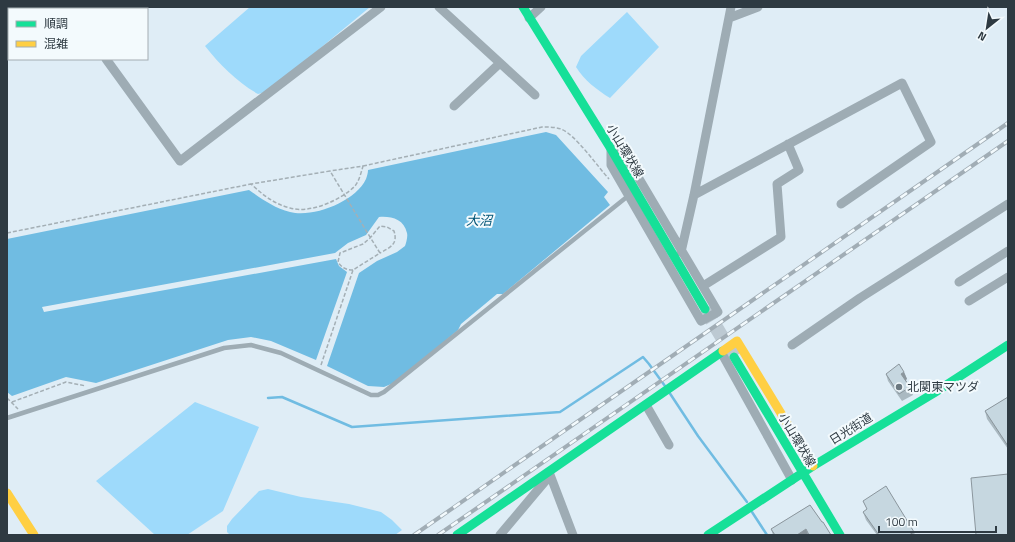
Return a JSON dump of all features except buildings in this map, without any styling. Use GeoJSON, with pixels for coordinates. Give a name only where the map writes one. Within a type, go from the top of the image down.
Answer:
{"type":"FeatureCollection","features":[{"type":"Feature","properties":{"kind":"main road","name":"小山環状線"},"geometry":{"type":"LineString","coordinates":[[523,7],[611,149],[706,309]]}},
{"type":"Feature","properties":{"kind":"main road"},"geometry":{"type":"LineString","coordinates":[[457,535],[737,341],[813,466]]}},
{"type":"Feature","properties":{"kind":"main road","name":"日光街道"},"geometry":{"type":"LineString","coordinates":[[708,535],[813,466],[934,393],[1008,345]]}},
{"type":"Feature","properties":{"kind":"main road","name":"小山環状線"},"geometry":{"type":"LineString","coordinates":[[734,357],[840,535]]}},
{"type":"Feature","properties":{"kind":"main road"},"geometry":{"type":"LineString","coordinates":[[7,493],[34,535]]}},
{"type":"Feature","properties":{"kind":"street"},"geometry":{"type":"LineString","coordinates":[[107,60],[180,161],[381,7]]}},
{"type":"Feature","properties":{"kind":"street"},"geometry":{"type":"LineString","coordinates":[[439,7],[534,95]]}},
{"type":"Feature","properties":{"kind":"street"},"geometry":{"type":"LineString","coordinates":[[529,18],[541,7]]}},
{"type":"Feature","properties":{"kind":"street"},"geometry":{"type":"LineString","coordinates":[[666,261],[682,251],[731,7]]}},
{"type":"Feature","properties":{"kind":"street"},"geometry":{"type":"LineString","coordinates":[[729,18],[758,7]]}},
{"type":"Feature","properties":{"kind":"street"},"geometry":{"type":"LineString","coordinates":[[454,106],[500,63]]}},
{"type":"Feature","properties":{"kind":"street"},"geometry":{"type":"LineString","coordinates":[[694,194],[902,83],[931,142],[841,204]]}},
{"type":"Feature","properties":{"kind":"street"},"geometry":{"type":"LineString","coordinates":[[703,286],[781,237],[777,184],[799,170],[788,144]]}},
{"type":"Feature","properties":{"kind":"street"},"geometry":{"type":"LineString","coordinates":[[611,149],[625,155],[718,312],[701,321],[628,196],[611,165],[611,149]]}},
{"type":"Feature","properties":{"kind":"street"},"geometry":{"type":"LineString","coordinates":[[792,345],[860,298],[1008,204]]}},
{"type":"Feature","properties":{"kind":"street"},"geometry":{"type":"LineString","coordinates":[[959,282],[1008,251]]}},
{"type":"Feature","properties":{"kind":"street"},"geometry":{"type":"LineString","coordinates":[[969,301],[1008,277]]}},
{"type":"Feature","properties":{"kind":"street"},"geometry":{"type":"LineString","coordinates":[[721,352],[792,480]]}},
{"type":"Feature","properties":{"kind":"street"},"geometry":{"type":"LineString","coordinates":[[646,405],[669,445]]}},
{"type":"Feature","properties":{"kind":"street"},"geometry":{"type":"LineString","coordinates":[[549,472],[572,534]]}},
{"type":"Feature","properties":{"kind":"street"},"geometry":{"type":"LineString","coordinates":[[500,535],[547,479],[549,472]]}},
{"type":"Feature","properties":{"kind":"lane"},"geometry":{"type":"LineString","coordinates":[[7,418],[224,348],[251,345],[281,353],[371,395],[378,395],[384,392],[628,196]]}},
{"type":"Feature","properties":{"kind":"path"},"geometry":{"type":"LineString","coordinates":[[7,233],[251,184],[363,166],[542,128],[553,127],[562,129],[580,144],[609,180]]}},
{"type":"Feature","properties":{"kind":"path"},"geometry":{"type":"LineString","coordinates":[[251,184],[262,195],[292,209],[315,208],[332,202],[355,186],[361,175],[363,166]]}},
{"type":"Feature","properties":{"kind":"path"},"geometry":{"type":"LineString","coordinates":[[330,171],[380,253]]}},
{"type":"Feature","properties":{"kind":"path"},"geometry":{"type":"LineString","coordinates":[[380,226],[387,226],[394,231],[396,238],[394,244],[388,249],[353,270],[346,270],[341,266],[338,262],[340,253],[363,244],[370,238],[380,226]]}},
{"type":"Feature","properties":{"kind":"path"},"geometry":{"type":"LineString","coordinates":[[320,371],[353,270]]}},
{"type":"Feature","properties":{"kind":"path"},"geometry":{"type":"LineString","coordinates":[[12,402],[66,382],[97,389]]}},
{"type":"Feature","properties":{"kind":"path"},"geometry":{"type":"LineString","coordinates":[[7,398],[22,414]]}},
{"type":"Feature","properties":{"kind":"shaded area"},"geometry":{"type":"Polygon","coordinates":[[[250,7],[370,7],[277,84],[258,94],[229,73],[205,46],[250,7]]]}},
{"type":"Feature","properties":{"kind":"shaded area"},"geometry":{"type":"Polygon","coordinates":[[[627,12],[659,47],[610,98],[591,84],[576,67],[581,56],[627,12]]]}},
{"type":"Feature","properties":{"kind":"shaded area"},"geometry":{"type":"Polygon","coordinates":[[[195,402],[259,427],[223,511],[187,535],[155,535],[96,481],[195,402]]]}},
{"type":"Feature","properties":{"kind":"shaded area"},"geometry":{"type":"Polygon","coordinates":[[[268,489],[301,497],[349,504],[381,512],[402,530],[395,535],[230,535],[227,532],[227,526],[232,519],[259,491],[268,489]]]}},
{"type":"Feature","properties":{"kind":"water","name":"大沼"},"geometry":{"type":"Polygon","coordinates":[[[546,132],[556,135],[608,192],[604,197],[610,205],[503,294],[497,294],[461,324],[458,330],[396,382],[384,387],[368,386],[327,366],[359,273],[377,261],[397,252],[405,246],[407,235],[403,224],[396,219],[379,217],[366,235],[348,243],[335,253],[42,307],[44,312],[336,259],[339,266],[347,272],[316,360],[271,341],[251,337],[228,340],[96,383],[66,377],[12,396],[7,392],[7,239],[249,190],[268,203],[284,210],[290,212],[310,213],[332,206],[353,195],[366,179],[368,170],[546,132]]]}},
{"type":"Feature","properties":{"kind":"waterway"},"geometry":{"type":"LineString","coordinates":[[268,398],[282,397],[352,427],[560,412],[643,357],[665,386]]}},
{"type":"Feature","properties":{"kind":"waterway"},"geometry":{"type":"LineString","coordinates":[[669,392],[698,436],[747,502]]}},
{"type":"Feature","properties":{"kind":"waterway"},"geometry":{"type":"LineString","coordinates":[[752,512],[767,535]]}},
{"type":"Feature","properties":{"kind":"tunnel"},"geometry":{"type":"LineString","coordinates":[[705,309],[734,357]]}},
{"type":"Feature","properties":{"kind":"railway"},"geometry":{"type":"LineString","coordinates":[[414,535],[1008,123]]}},
{"type":"Feature","properties":{"kind":"railway"},"geometry":{"type":"LineString","coordinates":[[438,535],[1008,141]]}},
{"type":"Feature","properties":{"kind":"traffic: fast"},"geometry":{"type":"LineString","coordinates":[[523,7],[611,149],[705,309]]}},
{"type":"Feature","properties":{"kind":"traffic: fast"},"geometry":{"type":"LineString","coordinates":[[708,535],[813,466],[934,393],[1008,345]]}},
{"type":"Feature","properties":{"kind":"traffic: fast"},"geometry":{"type":"LineString","coordinates":[[457,535],[723,351]]}},
{"type":"Feature","properties":{"kind":"traffic: fast"},"geometry":{"type":"LineString","coordinates":[[734,357],[840,535]]}},
{"type":"Feature","properties":{"kind":"traffic: slow"},"geometry":{"type":"LineString","coordinates":[[723,351],[737,341],[813,466]]}},
{"type":"Feature","properties":{"kind":"traffic: slow"},"geometry":{"type":"LineString","coordinates":[[7,493],[34,535]]}},
{"type":"Feature","properties":{"kind":"place","name":"北関東マツダ"},"geometry":{"type":"Point","coordinates":[899,387]}}]}
